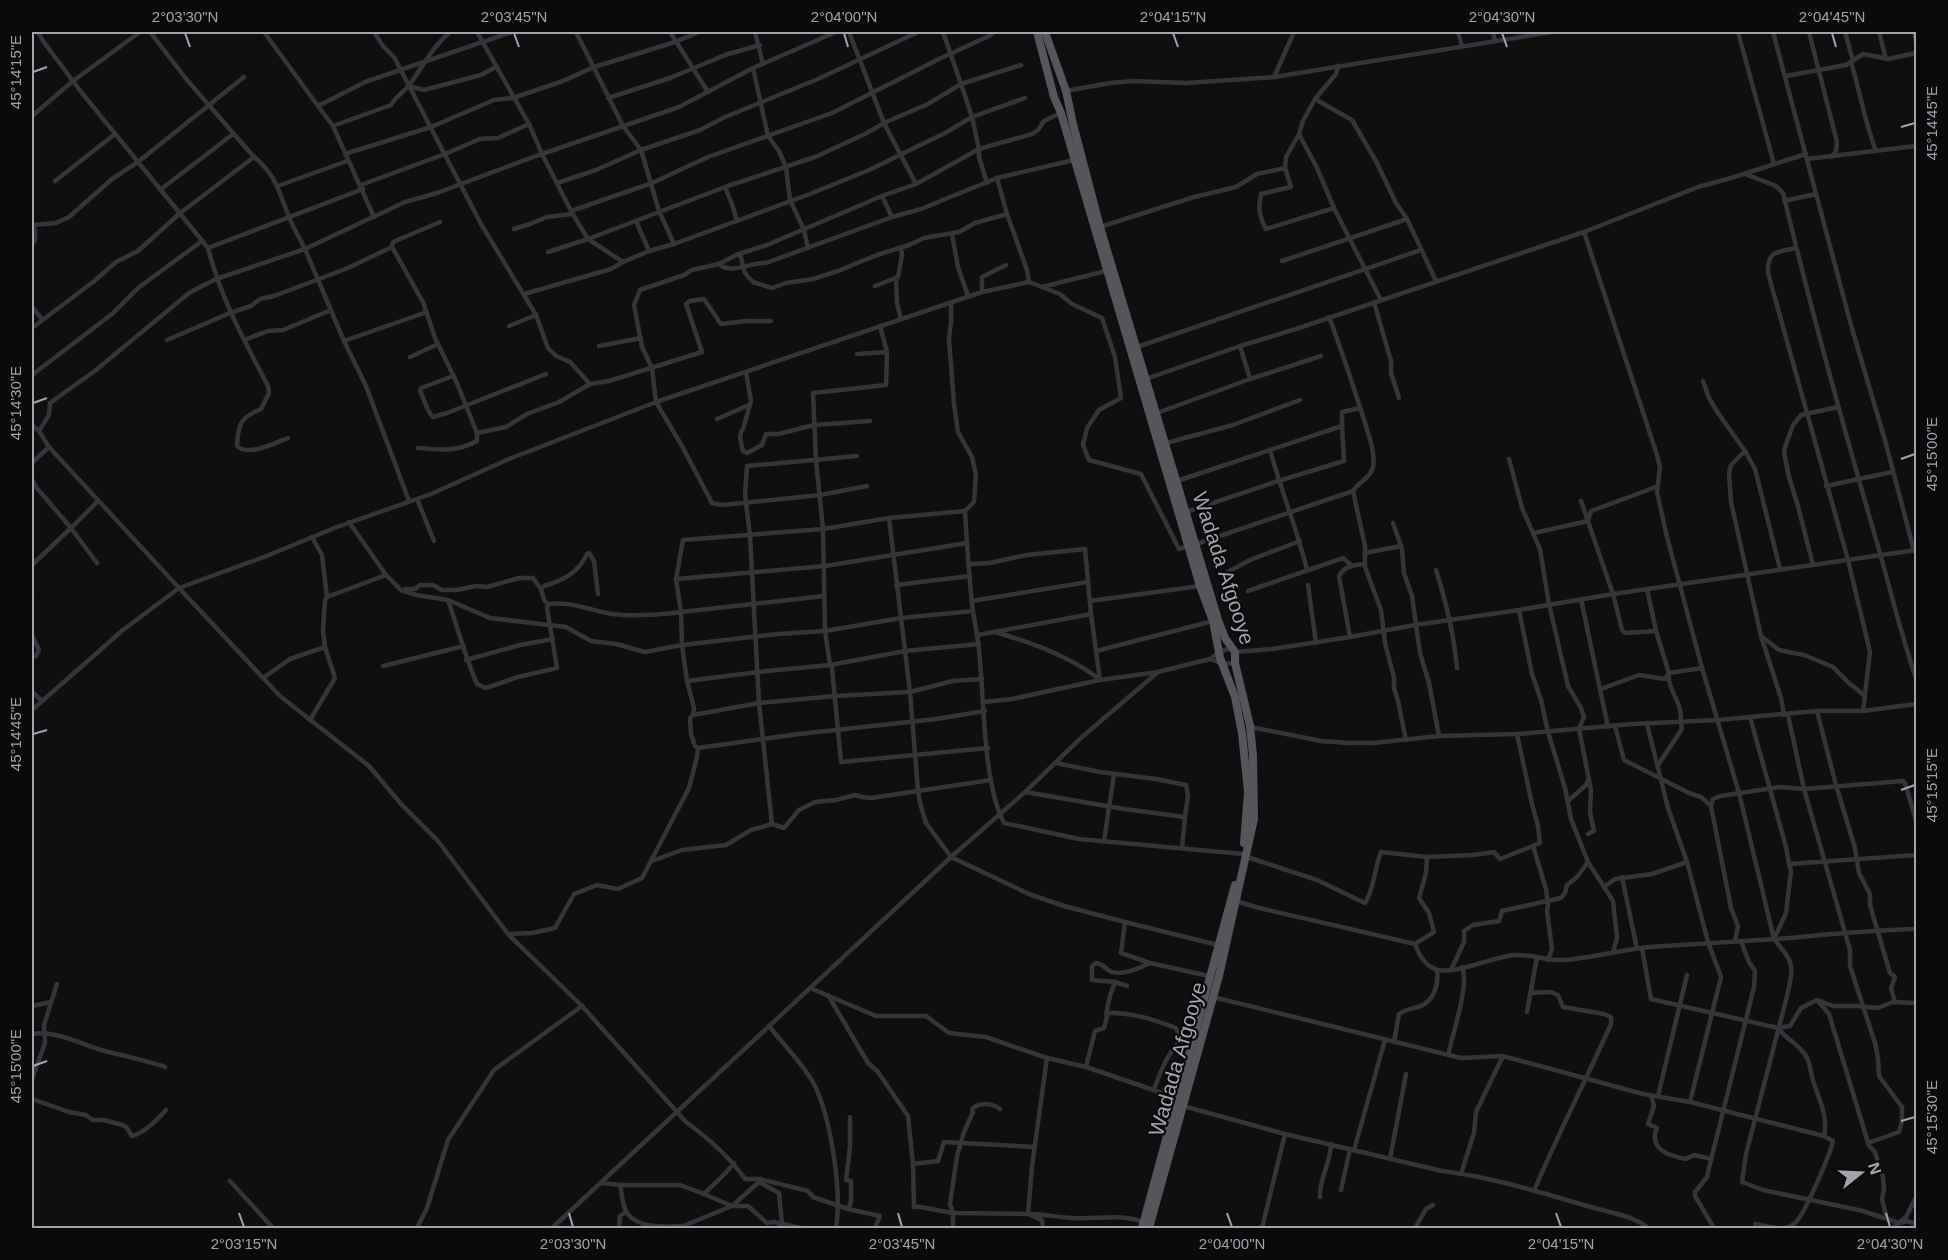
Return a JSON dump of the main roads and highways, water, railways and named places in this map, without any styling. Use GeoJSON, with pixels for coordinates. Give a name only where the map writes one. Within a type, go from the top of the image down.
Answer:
{"type":"FeatureCollection","features":[{"type":"Feature","properties":{"kind":"highway","name":"Wadada Afgooye"},"geometry":{"type":"LineString","coordinates":[[1037,32],[1106,271],[1192,545],[1218,620],[1233,650],[1250,726],[1253,755],[1254,819],[1209,976],[1145,1226]]}},
{"type":"Feature","properties":{"kind":"highway","name":"Wadada Afgooye"},"geometry":{"type":"LineString","coordinates":[[1045,32],[1066,91],[1100,227],[1186,512],[1200,586],[1213,621],[1222,664],[1235,697],[1242,733],[1248,792],[1245,855],[1236,901],[1183,1106],[1145,1226]]}},
{"type":"Feature","properties":{"kind":"highway"},"geometry":{"type":"LineString","coordinates":[[1052,90],[1058,86],[1066,91],[1061,100],[1055,100]]}}]}
